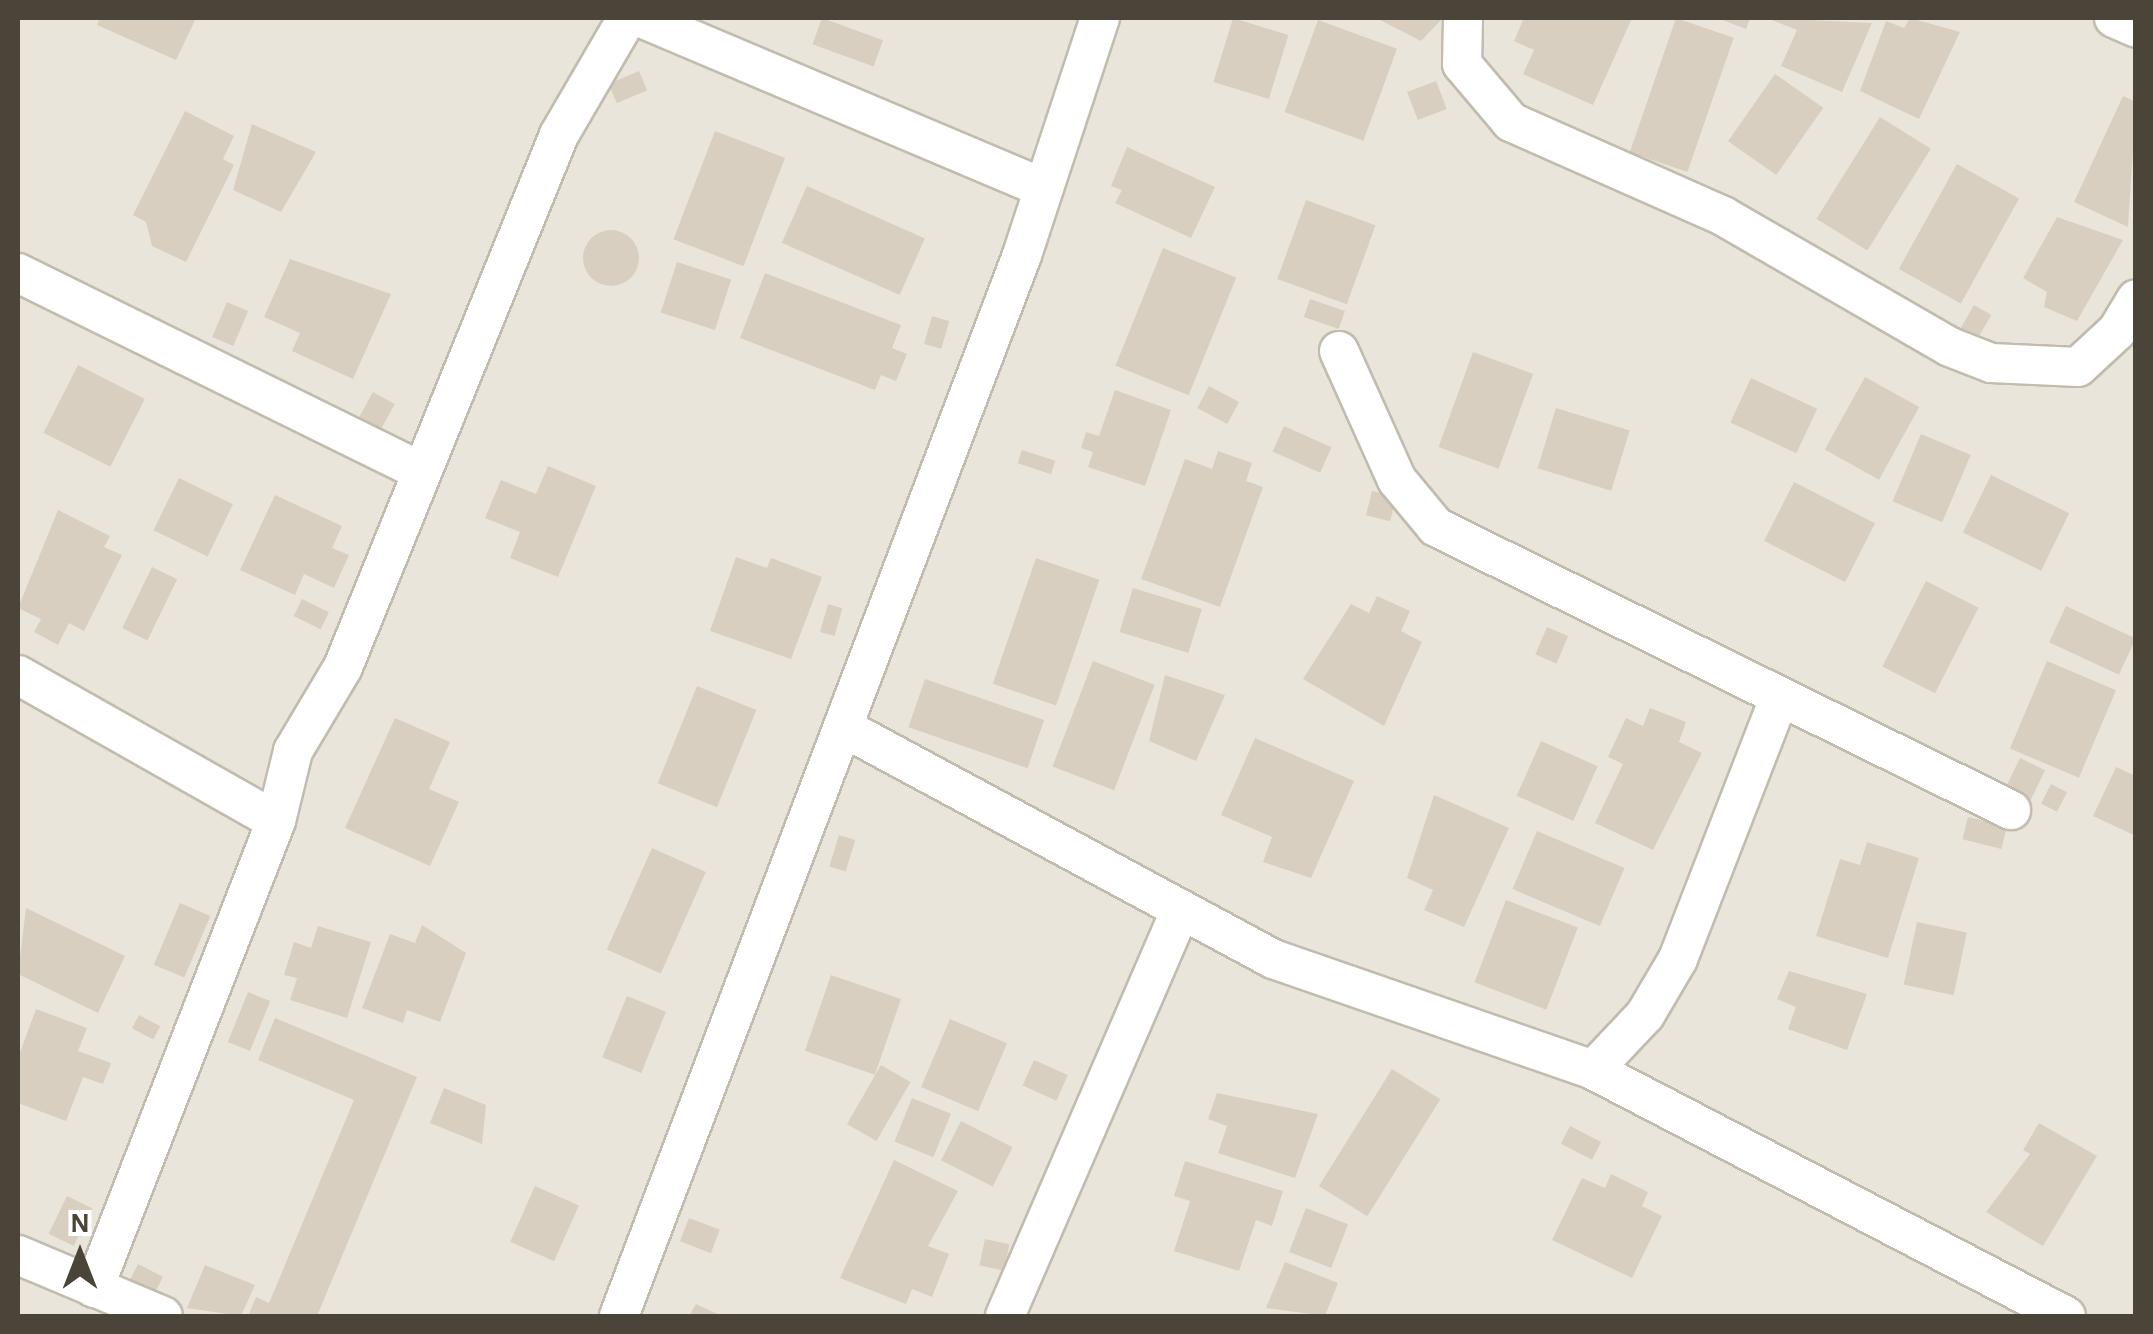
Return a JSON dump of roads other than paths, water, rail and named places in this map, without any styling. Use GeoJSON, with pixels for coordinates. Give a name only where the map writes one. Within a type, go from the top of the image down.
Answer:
{"type":"FeatureCollection","features":[{"type":"Feature","properties":{"kind":"street"},"geometry":{"type":"LineString","coordinates":[[94,1288],[276,821],[293,751],[343,667],[418,470],[559,135],[627,18]]}},
{"type":"Feature","properties":{"kind":"street"},"geometry":{"type":"LineString","coordinates":[[641,18],[1044,188]]}},
{"type":"Feature","properties":{"kind":"street"},"geometry":{"type":"LineString","coordinates":[[620,1316],[846,729],[1044,188],[1100,18]]}},
{"type":"Feature","properties":{"kind":"street"},"geometry":{"type":"LineString","coordinates":[[1463,18],[1462,64],[1486,102],[1511,122],[1723,216],[1950,346],[1991,364],[2078,367],[2117,332],[2136,299]]}},
{"type":"Feature","properties":{"kind":"street"},"geometry":{"type":"LineString","coordinates":[[2114,18],[2136,28]]}},
{"type":"Feature","properties":{"kind":"street"},"geometry":{"type":"LineString","coordinates":[[18,273],[418,470]]}},
{"type":"Feature","properties":{"kind":"street"},"geometry":{"type":"LineString","coordinates":[[1339,351],[1397,480],[1436,527],[2011,810]]}},
{"type":"Feature","properties":{"kind":"street"},"geometry":{"type":"LineString","coordinates":[[18,676],[276,821]]}},
{"type":"Feature","properties":{"kind":"street"},"geometry":{"type":"LineString","coordinates":[[1593,1070],[1646,1015],[1678,959],[1780,698]]}},
{"type":"Feature","properties":{"kind":"street"},"geometry":{"type":"LineString","coordinates":[[846,729],[1179,913],[1273,959],[1593,1070],[2066,1316]]}},
{"type":"Feature","properties":{"kind":"street"},"geometry":{"type":"LineString","coordinates":[[1005,1316],[1179,913]]}},
{"type":"Feature","properties":{"kind":"street"},"geometry":{"type":"LineString","coordinates":[[18,1255],[163,1316]]}}]}
